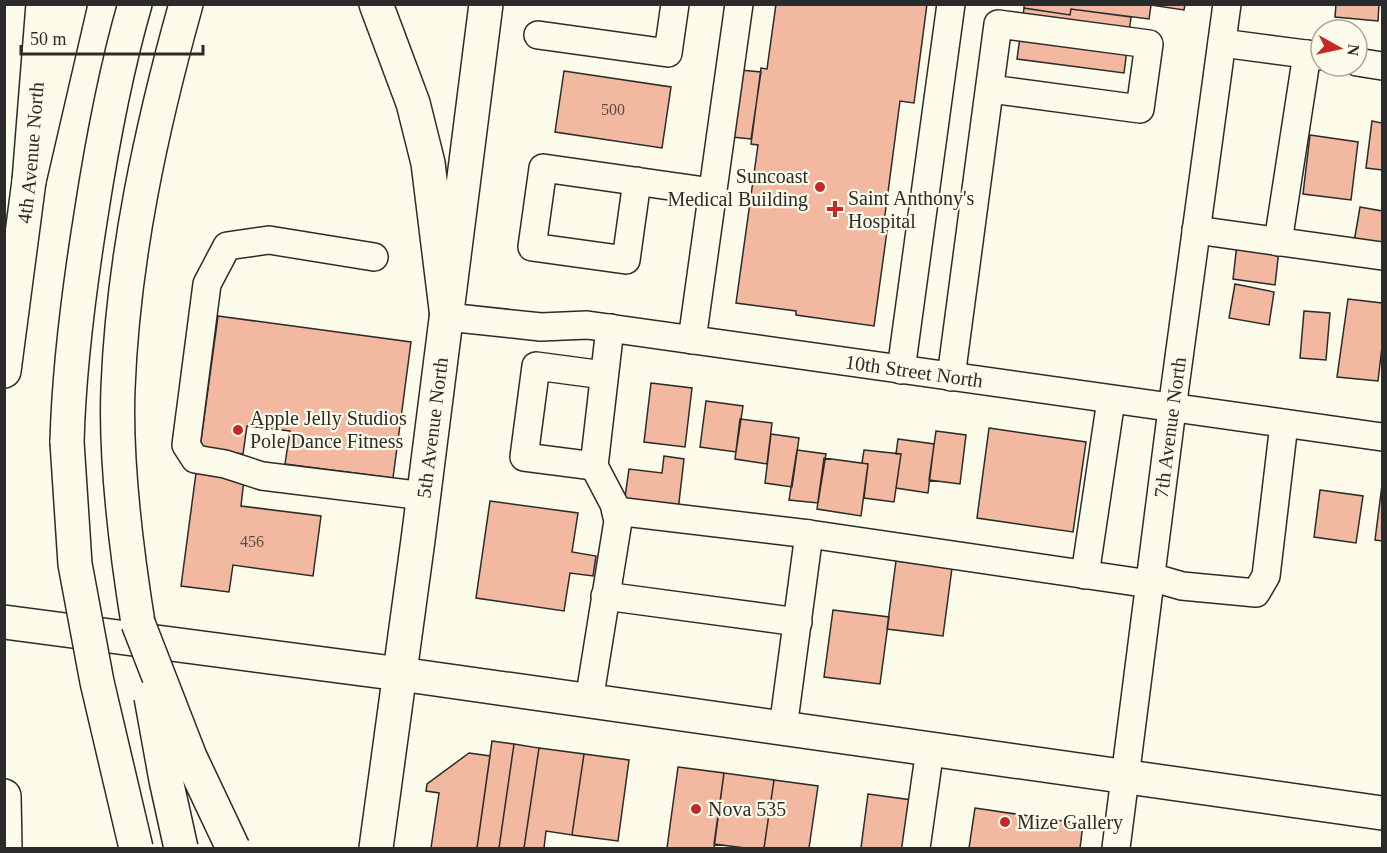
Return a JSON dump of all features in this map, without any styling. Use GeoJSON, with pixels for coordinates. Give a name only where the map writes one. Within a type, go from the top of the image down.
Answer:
{"type":"FeatureCollection","features":[{"type":"Feature","properties":{"kind":"main road","name":"4th Avenue North"},"geometry":{"type":"LineString","coordinates":[[4,371],[13,251],[30,181],[43,4]]}},
{"type":"Feature","properties":{"kind":"main road"},"geometry":{"type":"LineString","coordinates":[[30,181],[70,4]]}},
{"type":"Feature","properties":{"kind":"main road"},"geometry":{"type":"LineString","coordinates":[[135,4],[108,113],[84,256],[69,385],[67,442],[75,564],[97,682],[136,849]]}},
{"type":"Feature","properties":{"kind":"main road"},"geometry":{"type":"LineString","coordinates":[[181,849],[166,780],[128,564],[118,438],[118,389],[130,267],[154,131],[186,4]]}},
{"type":"Feature","properties":{"kind":"main road"},"geometry":{"type":"LineString","coordinates":[[376,4],[412,103],[428,163],[447,317]]}},
{"type":"Feature","properties":{"kind":"main road","name":"5th Avenue North"},"geometry":{"type":"LineString","coordinates":[[376,849],[424,496],[486,4]]}},
{"type":"Feature","properties":{"kind":"main road"},"geometry":{"type":"LineString","coordinates":[[4,622],[400,674],[1383,813]]}},
{"type":"Feature","properties":{"kind":"main road"},"geometry":{"type":"LineString","coordinates":[[138,622],[190,757],[233,849]]}},
{"type":"Feature","properties":{"kind":"main road"},"geometry":{"type":"LineString","coordinates":[[4,796],[5,849]]}},
{"type":"Feature","properties":{"kind":"street"},"geometry":{"type":"LineString","coordinates":[[538,35],[668,53],[675,4]]}},
{"type":"Feature","properties":{"kind":"street"},"geometry":{"type":"LineString","coordinates":[[692,340],[739,4]]}},
{"type":"Feature","properties":{"kind":"street"},"geometry":{"type":"LineString","coordinates":[[901,370],[951,4]]}},
{"type":"Feature","properties":{"kind":"street","name":"7th Avenue North"},"geometry":{"type":"LineString","coordinates":[[1116,849],[1227,4]]}},
{"type":"Feature","properties":{"kind":"street"},"geometry":{"type":"LineString","coordinates":[[951,377],[998,24],[1149,44],[1140,109],[990,89]]}},
{"type":"Feature","properties":{"kind":"street"},"geometry":{"type":"LineString","coordinates":[[1222,43],[1309,54]]}},
{"type":"Feature","properties":{"kind":"street"},"geometry":{"type":"LineString","coordinates":[[1278,242],[1310,78]]}},
{"type":"Feature","properties":{"kind":"street"},"geometry":{"type":"LineString","coordinates":[[637,181],[626,260],[532,247],[543,168],[637,181],[712,192]]}},
{"type":"Feature","properties":{"kind":"street"},"geometry":{"type":"LineString","coordinates":[[1196,230],[1383,256]]}},
{"type":"Feature","properties":{"kind":"street"},"geometry":{"type":"LineString","coordinates":[[374,257],[269,240],[227,246],[207,284],[186,445],[195,459],[225,464],[262,476],[424,496]]}},
{"type":"Feature","properties":{"kind":"street","name":"10th Street North"},"geometry":{"type":"LineString","coordinates":[[447,317],[541,327],[587,325],[1383,437]]}},
{"type":"Feature","properties":{"kind":"street"},"geometry":{"type":"LineString","coordinates":[[589,701],[618,521],[614,504],[594,466],[610,328]]}},
{"type":"Feature","properties":{"kind":"street"},"geometry":{"type":"LineString","coordinates":[[594,466],[524,457],[536,366],[604,375]]}},
{"type":"Feature","properties":{"kind":"street"},"geometry":{"type":"LineString","coordinates":[[1085,575],[1111,400]]}},
{"type":"Feature","properties":{"kind":"street"},"geometry":{"type":"LineString","coordinates":[[616,511],[809,534],[1085,575],[1256,594],[1266,576],[1284,424]]}},
{"type":"Feature","properties":{"kind":"street"},"geometry":{"type":"LineString","coordinates":[[783,728],[809,534]]}},
{"type":"Feature","properties":{"kind":"street"},"geometry":{"type":"LineString","coordinates":[[605,596],[798,622]]}},
{"type":"Feature","properties":{"kind":"street"},"geometry":{"type":"LineString","coordinates":[[916,849],[930,749]]}},
{"type":"Feature","properties":{"kind":"building","name":"Suncoast Medical Building"},"geometry":{"type":"Polygon","coordinates":[[[776,4],[927,4],[914,103],[900,101],[883,230],[887,231],[874,326],[796,315],[796,311],[736,303],[758,145],[751,144],[761,68],[767,69],[776,4]]]}},
{"type":"Feature","properties":{"kind":"building"},"geometry":{"type":"Polygon","coordinates":[[[1024,4],[1185,4],[1184,10],[1151,5],[1149,19],[1071,9],[1070,15],[1024,8],[1024,4]]]}},
{"type":"Feature","properties":{"kind":"building"},"geometry":{"type":"Polygon","coordinates":[[[1336,4],[1379,4],[1378,21],[1369,20],[1369,18],[1335,17],[1336,4]]]}},
{"type":"Feature","properties":{"kind":"building"},"geometry":{"type":"Polygon","coordinates":[[[1024,8],[1070,15],[1071,9],[1131,17],[1124,73],[1017,59],[1024,8]]]}},
{"type":"Feature","properties":{"kind":"building"},"geometry":{"type":"Polygon","coordinates":[[[740,70],[761,72],[751,139],[732,137],[740,70]]]}},
{"type":"Feature","properties":{"kind":"building"},"geometry":{"type":"Polygon","coordinates":[[[564,71],[671,87],[662,148],[555,132],[564,71]]]}},
{"type":"Feature","properties":{"kind":"building"},"geometry":{"type":"Polygon","coordinates":[[[1372,121],[1382,123],[1382,170],[1366,168],[1372,121]]]}},
{"type":"Feature","properties":{"kind":"building"},"geometry":{"type":"Polygon","coordinates":[[[1310,135],[1358,142],[1351,200],[1303,194],[1310,135]]]}},
{"type":"Feature","properties":{"kind":"building"},"geometry":{"type":"Polygon","coordinates":[[[1360,207],[1382,211],[1382,247],[1354,242],[1360,207]]]}},
{"type":"Feature","properties":{"kind":"building"},"geometry":{"type":"Polygon","coordinates":[[[1237,244],[1279,250],[1275,285],[1233,279],[1237,244]]]}},
{"type":"Feature","properties":{"kind":"building"},"geometry":{"type":"Polygon","coordinates":[[[1235,284],[1274,292],[1269,325],[1229,318],[1235,284]]]}},
{"type":"Feature","properties":{"kind":"building"},"geometry":{"type":"Polygon","coordinates":[[[1348,299],[1382,303],[1382,347],[1378,381],[1337,377],[1348,299]]]}},
{"type":"Feature","properties":{"kind":"building"},"geometry":{"type":"Polygon","coordinates":[[[1304,311],[1330,313],[1326,360],[1300,358],[1304,311]]]}},
{"type":"Feature","properties":{"kind":"building"},"geometry":{"type":"Polygon","coordinates":[[[218,316],[411,342],[393,478],[285,464],[290,431],[247,426],[243,454],[200,448],[218,316]]]}},
{"type":"Feature","properties":{"kind":"building"},"geometry":{"type":"Polygon","coordinates":[[[651,383],[692,388],[685,447],[644,442],[651,383]]]}},
{"type":"Feature","properties":{"kind":"building"},"geometry":{"type":"Polygon","coordinates":[[[706,401],[743,406],[736,452],[700,447],[706,401]]]}},
{"type":"Feature","properties":{"kind":"building"},"geometry":{"type":"Polygon","coordinates":[[[740,419],[772,423],[767,464],[735,459],[740,419]]]}},
{"type":"Feature","properties":{"kind":"building"},"geometry":{"type":"Polygon","coordinates":[[[989,428],[1086,442],[1073,532],[977,518],[989,428]]]}},
{"type":"Feature","properties":{"kind":"building"},"geometry":{"type":"Polygon","coordinates":[[[936,431],[966,435],[960,484],[929,480],[936,431]]]}},
{"type":"Feature","properties":{"kind":"building"},"geometry":{"type":"Polygon","coordinates":[[[771,434],[799,438],[792,487],[765,483],[771,434]]]}},
{"type":"Feature","properties":{"kind":"building"},"geometry":{"type":"Polygon","coordinates":[[[898,439],[934,444],[928,493],[896,488],[901,454],[896,454],[898,439]]]}},
{"type":"Feature","properties":{"kind":"building"},"geometry":{"type":"Polygon","coordinates":[[[797,450],[826,454],[818,503],[789,500],[797,450]]]}},
{"type":"Feature","properties":{"kind":"building"},"geometry":{"type":"Polygon","coordinates":[[[864,450],[901,454],[894,502],[864,498],[868,464],[862,463],[864,450]]]}},
{"type":"Feature","properties":{"kind":"building"},"geometry":{"type":"Polygon","coordinates":[[[664,456],[684,459],[678,511],[624,504],[629,469],[662,473],[664,456]]]}},
{"type":"Feature","properties":{"kind":"building"},"geometry":{"type":"Polygon","coordinates":[[[824,458],[868,464],[861,516],[817,509],[824,458]]]}},
{"type":"Feature","properties":{"kind":"building"},"geometry":{"type":"Polygon","coordinates":[[[196,473],[244,479],[241,506],[321,516],[313,576],[233,565],[229,592],[181,586],[196,473]]]}},
{"type":"Feature","properties":{"kind":"building"},"geometry":{"type":"Polygon","coordinates":[[[1382,485],[1382,541],[1375,540],[1382,485]]]}},
{"type":"Feature","properties":{"kind":"building"},"geometry":{"type":"Polygon","coordinates":[[[1320,490],[1363,496],[1356,543],[1314,537],[1320,490]]]}},
{"type":"Feature","properties":{"kind":"building"},"geometry":{"type":"Polygon","coordinates":[[[490,501],[578,513],[572,552],[596,556],[593,576],[570,573],[564,611],[476,598],[490,501]]]}},
{"type":"Feature","properties":{"kind":"building"},"geometry":{"type":"Polygon","coordinates":[[[896,561],[952,568],[943,636],[887,629],[896,561]]]}},
{"type":"Feature","properties":{"kind":"building"},"geometry":{"type":"Polygon","coordinates":[[[833,610],[889,617],[880,684],[824,677],[833,610]]]}},
{"type":"Feature","properties":{"kind":"building"},"geometry":{"type":"Polygon","coordinates":[[[492,741],[514,744],[499,848],[477,848],[492,741]]]}},
{"type":"Feature","properties":{"kind":"building"},"geometry":{"type":"Polygon","coordinates":[[[514,744],[539,748],[524,848],[499,848],[514,744]]]}},
{"type":"Feature","properties":{"kind":"building"},"geometry":{"type":"Polygon","coordinates":[[[539,748],[584,754],[572,835],[546,831],[544,848],[524,848],[539,748]]]}},
{"type":"Feature","properties":{"kind":"building"},"geometry":{"type":"Polygon","coordinates":[[[469,753],[490,756],[477,848],[431,848],[439,793],[426,791],[427,784],[469,753]]]}},
{"type":"Feature","properties":{"kind":"building"},"geometry":{"type":"Polygon","coordinates":[[[584,754],[629,760],[618,841],[572,835],[584,754]]]}},
{"type":"Feature","properties":{"kind":"building","name":"Nova 535"},"geometry":{"type":"Polygon","coordinates":[[[678,767],[724,773],[714,848],[667,848],[678,767]]]}},
{"type":"Feature","properties":{"kind":"building"},"geometry":{"type":"Polygon","coordinates":[[[724,773],[774,780],[764,848],[714,844],[724,773]]]}},
{"type":"Feature","properties":{"kind":"building"},"geometry":{"type":"Polygon","coordinates":[[[774,780],[818,786],[809,848],[764,848],[774,780]]]}},
{"type":"Feature","properties":{"kind":"building"},"geometry":{"type":"Polygon","coordinates":[[[868,794],[912,800],[905,848],[861,848],[868,794]]]}},
{"type":"Feature","properties":{"kind":"building"},"geometry":{"type":"Polygon","coordinates":[[[975,808],[1083,824],[1080,848],[969,848],[975,808]]]}},
{"type":"Feature","properties":{"kind":"place","name":"Suncoast Medical Building"},"geometry":{"type":"Point","coordinates":[820,187]}},
{"type":"Feature","properties":{"kind":"place","name":"Saint Anthony's Hospital"},"geometry":{"type":"Point","coordinates":[835,209]}},
{"type":"Feature","properties":{"kind":"place","name":"Apple Jelly Studios Pole Dance Fitness"},"geometry":{"type":"Point","coordinates":[238,430]}},
{"type":"Feature","properties":{"kind":"place","name":"Nova 535"},"geometry":{"type":"Point","coordinates":[696,809]}},
{"type":"Feature","properties":{"kind":"place","name":"Mize Gallery"},"geometry":{"type":"Point","coordinates":[1005,822]}}]}
